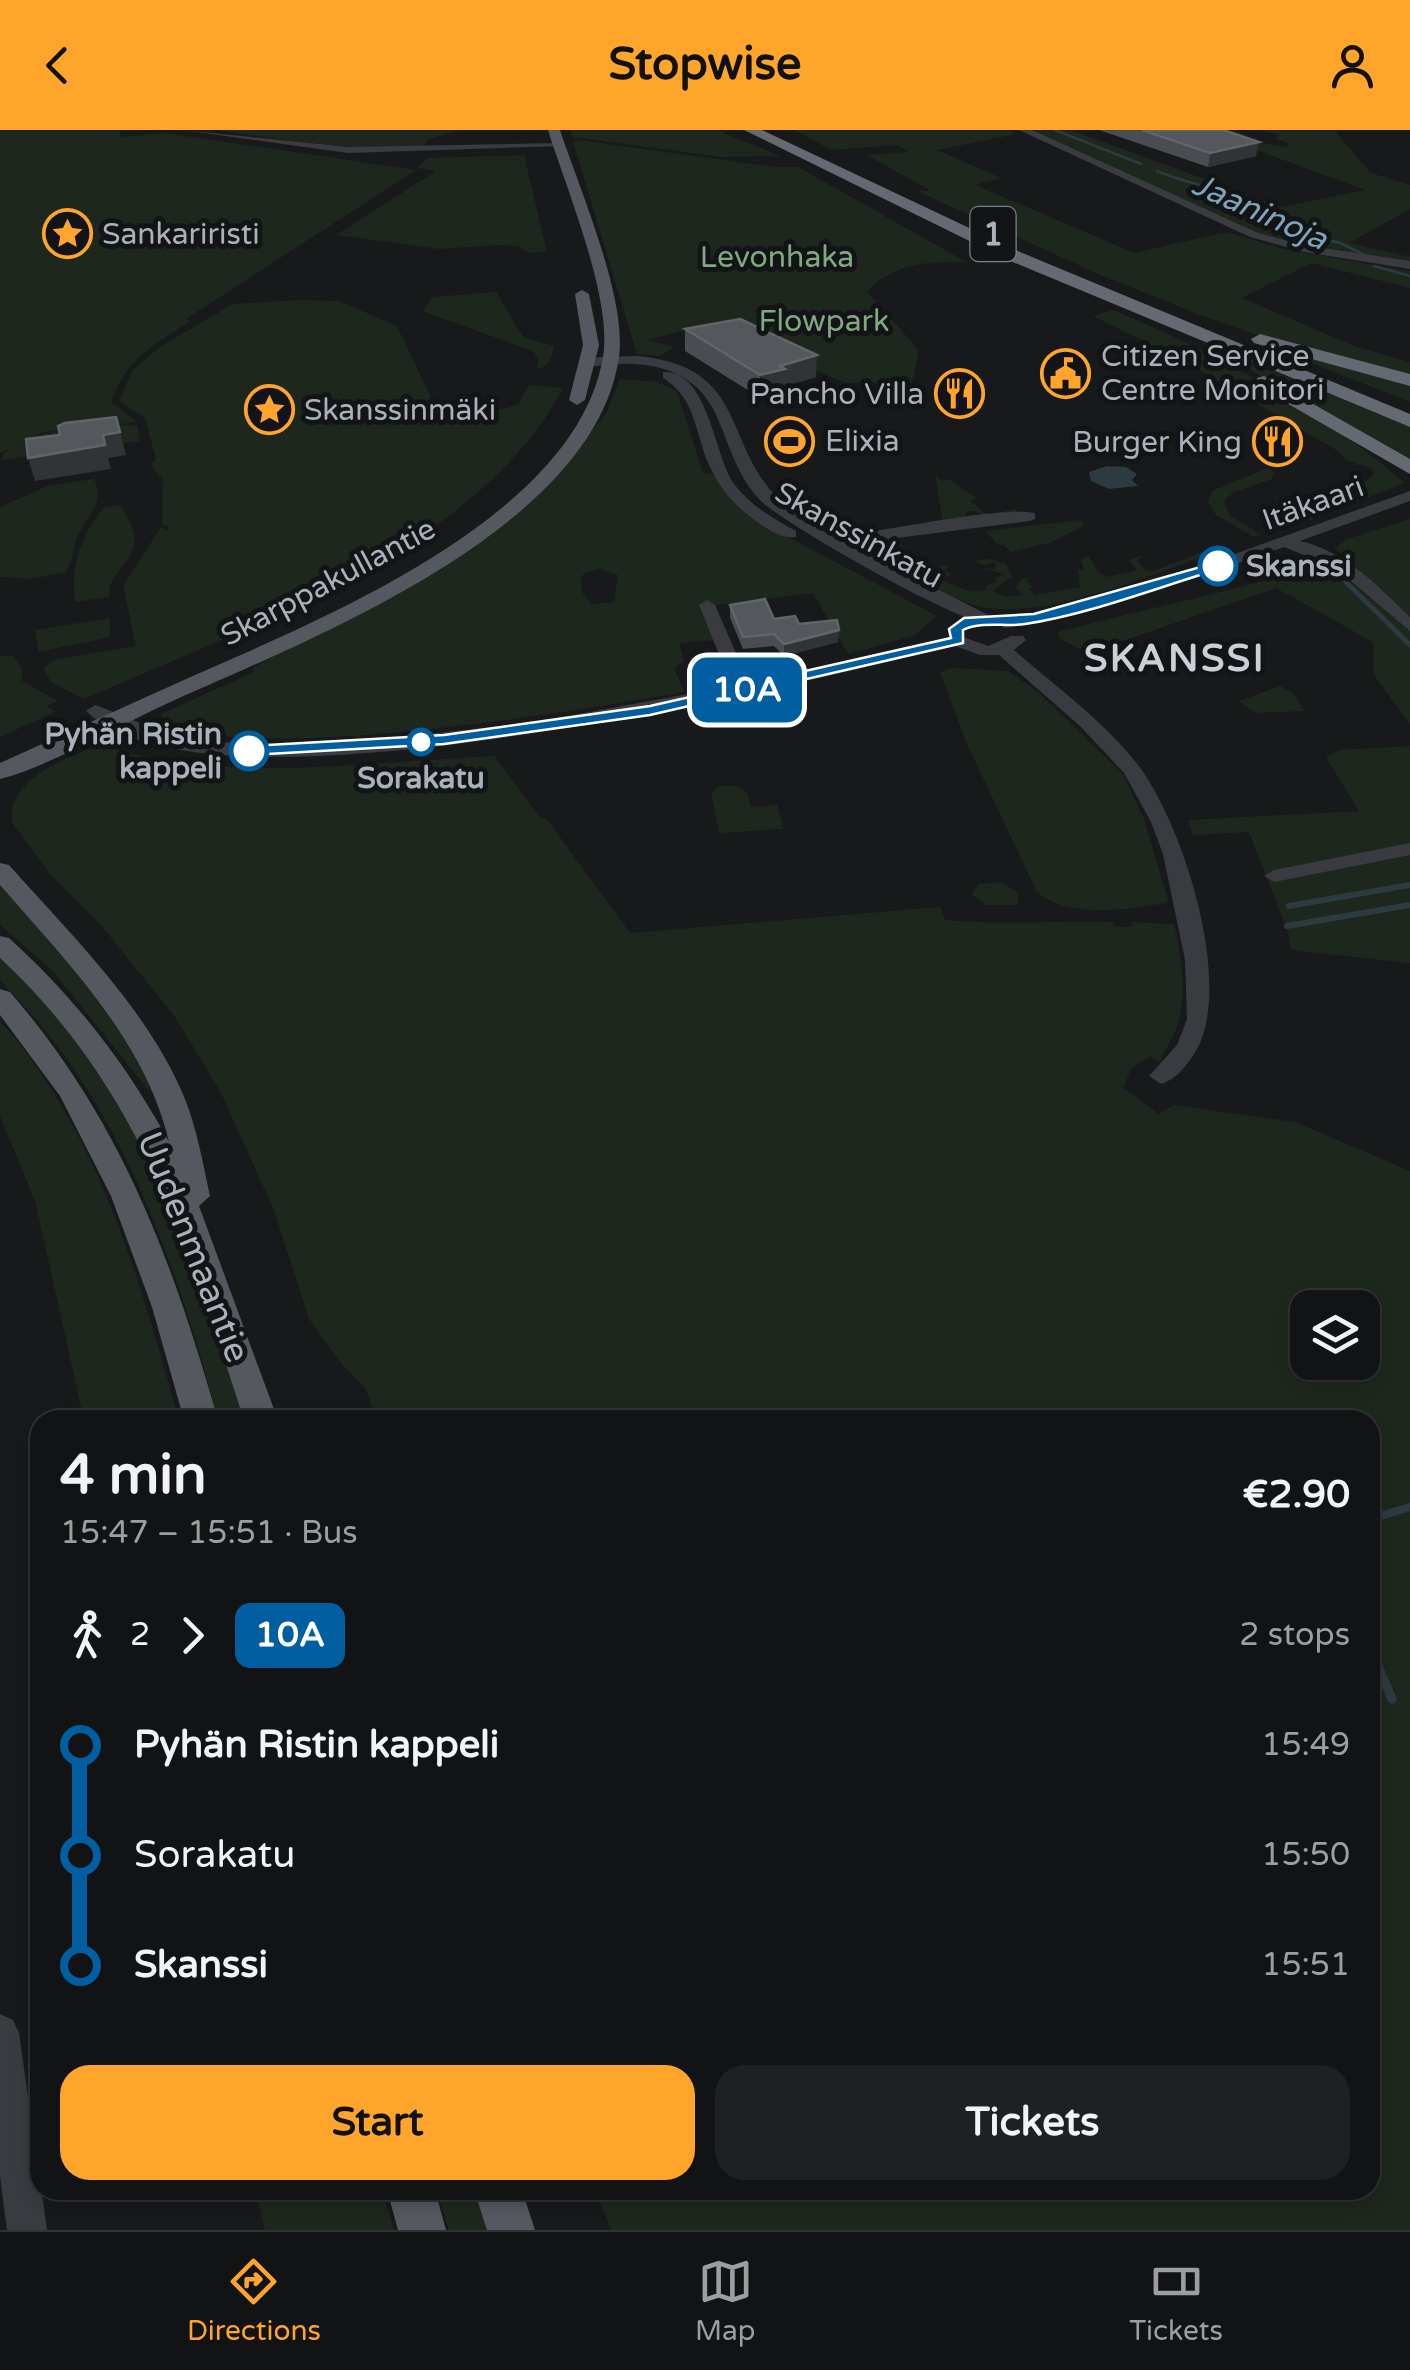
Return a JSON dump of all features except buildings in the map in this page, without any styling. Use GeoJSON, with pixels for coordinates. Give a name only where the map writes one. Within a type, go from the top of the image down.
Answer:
{"type":"FeatureCollection","features":[{"type":"Feature","properties":{"kind":"highway","name":"1"},"geometry":{"type":"LineString","coordinates":[[775,130],[1169,317],[1410,407]]}},
{"type":"Feature","properties":{"kind":"highway"},"geometry":{"type":"LineString","coordinates":[[785,130],[811,148]]}},
{"type":"Feature","properties":{"kind":"highway","name":"1"},"geometry":{"type":"LineString","coordinates":[[746,134],[1410,421]]}},
{"type":"Feature","properties":{"kind":"highway"},"geometry":{"type":"LineString","coordinates":[[1169,317],[1410,380]]}},
{"type":"Feature","properties":{"kind":"highway"},"geometry":{"type":"LineString","coordinates":[[1169,317],[1410,468]]}},
{"type":"Feature","properties":{"kind":"main road","name":"Skarppakullantie"},"geometry":{"type":"LineString","coordinates":[[0,772],[313,612],[444,538],[503,492],[543,451],[604,363],[610,318],[551,141],[538,130]]}},
{"type":"Feature","properties":{"kind":"main road","name":"Skarppakullantie"},"geometry":{"type":"LineString","coordinates":[[548,168],[551,141]]}},
{"type":"Feature","properties":{"kind":"main road","name":"Skarppakullantie"},"geometry":{"type":"LineString","coordinates":[[580,286],[604,363]]}},
{"type":"Feature","properties":{"kind":"main road","name":"Skarppakullantie"},"geometry":{"type":"LineString","coordinates":[[0,754],[104,716]]}},
{"type":"Feature","properties":{"kind":"main road"},"geometry":{"type":"LineString","coordinates":[[0,870],[88,970],[125,1020],[165,1086],[182,1139],[213,1277]]}},
{"type":"Feature","properties":{"kind":"main road","name":"Uudenmaantie"},"geometry":{"type":"LineString","coordinates":[[0,944],[60,1000],[152,1133],[213,1277],[259,1410]]}},
{"type":"Feature","properties":{"kind":"main road","name":"Uudenmaantie"},"geometry":{"type":"LineString","coordinates":[[0,998],[59,1070],[111,1162],[162,1288],[199,1410]]}},
{"type":"Feature","properties":{"kind":"main road"},"geometry":{"type":"LineString","coordinates":[[414,2200],[422,2230]]}},
{"type":"Feature","properties":{"kind":"main road"},"geometry":{"type":"LineString","coordinates":[[501,2200],[511,2230]]}},
{"type":"Feature","properties":{"kind":"street"},"geometry":{"type":"LineString","coordinates":[[187,130],[348,150],[551,141]]}},
{"type":"Feature","properties":{"kind":"street"},"geometry":{"type":"LineString","coordinates":[[1024,130],[1254,234],[1314,250],[1410,266]]}},
{"type":"Feature","properties":{"kind":"street","name":"Skanssinkatu"},"geometry":{"type":"LineString","coordinates":[[604,363],[676,367],[706,382],[716,396],[754,484],[774,504],[944,603],[982,620]]}},
{"type":"Feature","properties":{"kind":"street","name":"Skanssinkatu"},"geometry":{"type":"LineString","coordinates":[[604,363],[654,371],[687,386],[720,474],[750,509],[958,633]]}},
{"type":"Feature","properties":{"kind":"street","name":"Itäkaari"},"geometry":{"type":"LineString","coordinates":[[1301,542],[1410,496]]}},
{"type":"Feature","properties":{"kind":"street","name":"Itäkaari"},"geometry":{"type":"LineString","coordinates":[[1008,635],[1410,508]]}},
{"type":"Feature","properties":{"kind":"street"},"geometry":{"type":"LineString","coordinates":[[833,541],[1029,516]]}},
{"type":"Feature","properties":{"kind":"street"},"geometry":{"type":"LineString","coordinates":[[1301,542],[1349,570],[1410,626]]}},
{"type":"Feature","properties":{"kind":"street"},"geometry":{"type":"LineString","coordinates":[[707,605],[743,691]]}},
{"type":"Feature","properties":{"kind":"street"},"geometry":{"type":"LineString","coordinates":[[104,716],[146,736],[208,749],[356,747],[516,732],[743,691],[958,633],[982,620],[1008,635],[1130,767],[1159,819],[1189,912],[1198,1020],[1184,1052],[1162,1076]]}},
{"type":"Feature","properties":{"kind":"street"},"geometry":{"type":"LineString","coordinates":[[958,633],[978,650],[1008,635]]}},
{"type":"Feature","properties":{"kind":"street"},"geometry":{"type":"LineString","coordinates":[[1274,876],[1410,849]]}},
{"type":"Feature","properties":{"kind":"street"},"geometry":{"type":"LineString","coordinates":[[0,2033],[28,2230]]}},
{"type":"Feature","properties":{"kind":"green space"},"geometry":{"type":"Polygon","coordinates":[[[0,130],[119,130],[121,137],[165,133],[416,170],[186,319],[191,321],[142,354],[124,375],[111,402],[137,422],[105,426],[137,425],[140,441],[0,460],[13,447],[0,453],[0,130]]]}},
{"type":"Feature","properties":{"kind":"green space"},"geometry":{"type":"Polygon","coordinates":[[[218,130],[460,130],[428,139],[422,149],[320,144],[218,130]]]}},
{"type":"Feature","properties":{"kind":"green space"},"geometry":{"type":"Polygon","coordinates":[[[571,130],[716,130],[781,156],[723,157],[572,137],[571,130]]]}},
{"type":"Feature","properties":{"kind":"green space"},"geometry":{"type":"Polygon","coordinates":[[[795,130],[1008,130],[1016,134],[937,150],[1001,178],[975,185],[1134,253],[1227,232],[1283,249],[1410,271],[1410,288],[1311,263],[1242,298],[1354,346],[1410,362],[1410,377],[1298,349],[1098,274],[917,191],[931,191],[867,155],[907,152],[898,145],[831,150],[795,130]]]}},
{"type":"Feature","properties":{"kind":"green space"},"geometry":{"type":"Polygon","coordinates":[[[1028,130],[1071,130],[1281,207],[1365,190],[1202,130],[1234,130],[1260,143],[1287,147],[1288,143],[1276,139],[1279,134],[1259,130],[1334,130],[1371,173],[1410,185],[1410,209],[1349,243],[1410,257],[1410,263],[1266,237],[1028,130]]]}},
{"type":"Feature","properties":{"kind":"green space","name":"Levonhaka"},"geometry":{"type":"Polygon","coordinates":[[[573,142],[798,167],[968,263],[940,262],[901,269],[867,292],[919,350],[912,383],[845,383],[712,324],[646,340],[675,347],[659,356],[637,354],[573,142]]]}},
{"type":"Feature","properties":{"kind":"green space"},"geometry":{"type":"Polygon","coordinates":[[[524,155],[547,252],[529,253],[517,246],[498,245],[439,249],[336,235],[436,171],[417,168],[427,158],[524,155]]]}},
{"type":"Feature","properties":{"kind":"green space"},"geometry":{"type":"Polygon","coordinates":[[[496,292],[523,337],[554,346],[544,366],[537,368],[538,358],[533,351],[422,311],[433,297],[496,292]]]}},
{"type":"Feature","properties":{"kind":"green space"},"geometry":{"type":"Polygon","coordinates":[[[339,301],[397,326],[434,404],[462,419],[518,405],[529,385],[563,388],[524,445],[474,495],[416,539],[351,578],[84,699],[51,682],[43,668],[54,660],[136,646],[123,586],[161,527],[168,531],[162,525],[163,481],[151,465],[156,459],[145,418],[119,401],[132,371],[160,347],[233,304],[339,301]]]}},
{"type":"Feature","properties":{"kind":"green space"},"geometry":{"type":"Polygon","coordinates":[[[1113,310],[1266,385],[1338,432],[1405,483],[1303,523],[1300,514],[1369,479],[1374,473],[1371,468],[1347,461],[1338,451],[1189,364],[1093,316],[1113,310]]]}},
{"type":"Feature","properties":{"kind":"green space"},"geometry":{"type":"Polygon","coordinates":[[[1248,338],[1410,382],[1410,402],[1248,338]]]}},
{"type":"Feature","properties":{"kind":"green space"},"geometry":{"type":"Polygon","coordinates":[[[1201,342],[1410,427],[1410,460],[1201,342]]]}},
{"type":"Feature","properties":{"kind":"green space"},"geometry":{"type":"Polygon","coordinates":[[[620,379],[658,382],[677,391],[703,473],[710,473],[788,537],[937,616],[913,636],[848,654],[813,593],[703,607],[716,640],[679,643],[684,661],[674,669],[685,692],[497,721],[334,737],[261,738],[202,733],[163,719],[161,714],[254,672],[252,668],[411,583],[575,451],[606,414],[620,379]],[[600,569],[584,573],[580,580],[583,594],[591,604],[614,602],[618,575],[600,569]]]}},
{"type":"Feature","properties":{"kind":"green space"},"geometry":{"type":"Polygon","coordinates":[[[1268,468],[1274,472],[1272,479],[1234,492],[1224,501],[1229,515],[1261,535],[1254,537],[1216,515],[1208,502],[1212,491],[1268,468]]]}},
{"type":"Feature","properties":{"kind":"green space"},"geometry":{"type":"Polygon","coordinates":[[[935,475],[942,481],[949,479],[976,498],[970,501],[988,515],[1015,509],[1020,513],[984,518],[976,511],[967,511],[963,520],[943,523],[935,475]]]}},
{"type":"Feature","properties":{"kind":"green space"},"geometry":{"type":"Polygon","coordinates":[[[94,479],[96,503],[76,540],[66,572],[31,579],[0,577],[0,507],[50,485],[94,479]]]}},
{"type":"Feature","properties":{"kind":"green space"},"geometry":{"type":"Polygon","coordinates":[[[121,505],[133,532],[131,552],[112,581],[109,597],[75,602],[74,576],[83,540],[104,507],[121,505]]]}},
{"type":"Feature","properties":{"kind":"green space"},"geometry":{"type":"Polygon","coordinates":[[[1410,519],[1410,724],[1374,675],[1373,642],[1276,588],[1105,647],[1079,649],[1059,638],[1058,632],[1303,570],[1306,573],[1289,582],[1348,580],[1375,602],[1404,613],[1335,548],[1347,539],[1410,519]]]}},
{"type":"Feature","properties":{"kind":"green space"},"geometry":{"type":"Polygon","coordinates":[[[1080,520],[1085,525],[1052,542],[1011,552],[985,531],[1080,520]]]}},
{"type":"Feature","properties":{"kind":"green space"},"geometry":{"type":"Polygon","coordinates":[[[895,535],[921,570],[934,575],[942,570],[940,567],[950,565],[946,571],[952,574],[941,580],[969,591],[988,589],[984,587],[1004,574],[982,568],[995,569],[995,562],[984,565],[973,561],[989,559],[1006,564],[1012,576],[993,591],[1004,597],[1024,595],[1015,588],[1023,578],[1031,578],[1027,580],[1033,588],[1028,588],[1035,595],[1080,587],[1078,570],[1084,570],[1081,560],[1088,556],[1098,572],[1107,577],[1137,570],[1129,560],[1143,555],[1137,561],[1146,571],[1153,571],[1211,549],[1217,552],[1096,594],[1031,608],[1001,609],[961,600],[858,542],[895,535]]]}},
{"type":"Feature","properties":{"kind":"green space"},"geometry":{"type":"Polygon","coordinates":[[[110,618],[110,637],[39,652],[35,630],[110,618]]]}},
{"type":"Feature","properties":{"kind":"green space"},"geometry":{"type":"Polygon","coordinates":[[[0,656],[13,656],[22,668],[22,681],[58,701],[46,706],[55,712],[0,737],[0,656]]]}},
{"type":"Feature","properties":{"kind":"green space"},"geometry":{"type":"Polygon","coordinates":[[[953,668],[1008,671],[1037,691],[1123,774],[1144,819],[1168,900],[1165,903],[1116,910],[1081,909],[1050,901],[1037,892],[967,744],[940,672],[953,668]]]}},
{"type":"Feature","properties":{"kind":"green space"},"geometry":{"type":"Polygon","coordinates":[[[1280,686],[1293,693],[1305,711],[1255,713],[1239,701],[1280,686]]]}},
{"type":"Feature","properties":{"kind":"green space"},"geometry":{"type":"Polygon","coordinates":[[[100,745],[160,760],[243,768],[327,767],[494,756],[539,816],[546,818],[630,933],[940,907],[945,920],[1113,922],[1114,927],[1131,927],[1132,922],[1174,924],[1183,989],[1177,1026],[1160,1062],[1150,1056],[1131,1069],[1123,1088],[1159,1114],[1173,1105],[1295,1122],[1410,1171],[1410,2230],[611,2230],[599,2200],[1380,2200],[1380,1410],[373,1410],[366,1389],[309,1319],[274,1210],[220,1091],[175,1017],[100,924],[51,875],[12,822],[12,807],[18,794],[42,772],[100,745]]]}},
{"type":"Feature","properties":{"kind":"green space"},"geometry":{"type":"Polygon","coordinates":[[[1410,746],[1410,963],[1291,950],[1288,932],[1249,832],[1193,835],[1188,820],[1359,811],[1326,757],[1340,750],[1410,746]]]}},
{"type":"Feature","properties":{"kind":"green space"},"geometry":{"type":"Polygon","coordinates":[[[719,786],[739,786],[747,793],[751,807],[777,805],[784,829],[719,833],[711,793],[719,786]]]}},
{"type":"Feature","properties":{"kind":"green space"},"geometry":{"type":"Polygon","coordinates":[[[1001,882],[1018,892],[1018,905],[986,905],[971,894],[979,884],[1001,882]]]}},
{"type":"Feature","properties":{"kind":"green space"},"geometry":{"type":"Polygon","coordinates":[[[0,884],[110,1014],[143,1070],[150,1092],[52,970],[0,925],[0,884]]]}},
{"type":"Feature","properties":{"kind":"green space"},"geometry":{"type":"Polygon","coordinates":[[[0,956],[74,1035],[130,1125],[175,1220],[242,1410],[215,1410],[162,1242],[110,1129],[42,1026],[0,981],[0,956]]]}},
{"type":"Feature","properties":{"kind":"green space"},"geometry":{"type":"Polygon","coordinates":[[[0,1021],[65,1111],[90,1159],[131,1261],[176,1410],[82,1410],[35,1201],[0,1116],[0,1021]]]}},
{"type":"Feature","properties":{"kind":"green space"},"geometry":{"type":"Polygon","coordinates":[[[258,2200],[385,2200],[394,2230],[265,2230],[258,2200]]]}},
{"type":"Feature","properties":{"kind":"green space"},"geometry":{"type":"Polygon","coordinates":[[[439,2200],[478,2200],[489,2230],[449,2230],[439,2200]]]}},
{"type":"Feature","properties":{"kind":"shaded area"},"geometry":{"type":"Polygon","coordinates":[[[1107,466],[1126,467],[1137,474],[1132,480],[1138,486],[1109,489],[1091,481],[1089,472],[1107,466]]]}},
{"type":"Feature","properties":{"kind":"waterway","name":"Jaaninoja"},"geometry":{"type":"LineString","coordinates":[[1055,130],[1141,164]]}},
{"type":"Feature","properties":{"kind":"waterway","name":"Jaaninoja"},"geometry":{"type":"LineString","coordinates":[[1157,171],[1240,198],[1236,203],[1279,228],[1340,243],[1363,254]]}},
{"type":"Feature","properties":{"kind":"waterway","name":"Jaaninoja"},"geometry":{"type":"LineString","coordinates":[[1374,266],[1410,276]]}},
{"type":"Feature","properties":{"kind":"waterway"},"geometry":{"type":"LineString","coordinates":[[1322,563],[1333,569]]}},
{"type":"Feature","properties":{"kind":"waterway"},"geometry":{"type":"LineString","coordinates":[[1346,582],[1410,645]]}},
{"type":"Feature","properties":{"kind":"waterway"},"geometry":{"type":"LineString","coordinates":[[1289,906],[1410,885]]}},
{"type":"Feature","properties":{"kind":"waterway"},"geometry":{"type":"LineString","coordinates":[[1287,926],[1410,905]]}},
{"type":"Feature","properties":{"kind":"waterway"},"geometry":{"type":"LineString","coordinates":[[1380,1516],[1410,1507]]}},
{"type":"Feature","properties":{"kind":"waterway"},"geometry":{"type":"LineString","coordinates":[[1380,1671],[1392,1699]]}},
{"type":"Feature","properties":{"kind":"bus line","name":"10A"},"geometry":{"type":"LineString","coordinates":[[249,751],[444,739],[614,717],[958,640],[956,629],[969,621],[1004,623],[1035,618],[1218,566]]}},
{"type":"Feature","properties":{"kind":"place","name":"Sankariristi"},"geometry":{"type":"Point","coordinates":[67,234]}},
{"type":"Feature","properties":{"kind":"place","name":"Citizen Service Centre Monitori"},"geometry":{"type":"Point","coordinates":[1066,373]}},
{"type":"Feature","properties":{"kind":"place","name":"Pancho Villa"},"geometry":{"type":"Point","coordinates":[959,394]}},
{"type":"Feature","properties":{"kind":"place","name":"Skanssinmäki"},"geometry":{"type":"Point","coordinates":[269,410]}},
{"type":"Feature","properties":{"kind":"place","name":"Elixia"},"geometry":{"type":"Point","coordinates":[790,441]}},
{"type":"Feature","properties":{"kind":"place","name":"Burger King"},"geometry":{"type":"Point","coordinates":[1277,442]}},
{"type":"Feature","properties":{"kind":"place","name":"Skanssi"},"geometry":{"type":"Point","coordinates":[1218,566]}},
{"type":"Feature","properties":{"kind":"place","name":"Sorakatu"},"geometry":{"type":"Point","coordinates":[421,742]}},
{"type":"Feature","properties":{"kind":"place","name":"Pyhän Ristin kappeli"},"geometry":{"type":"Point","coordinates":[249,751]}},
{"type":"Feature","properties":{"kind":"district","name":"SKANSSI"},"geometry":{"type":"Point","coordinates":[1175,658]}},
{"type":"Feature","properties":{"kind":"park label","name":"Flowpark"},"geometry":{"type":"Point","coordinates":[824,321]}}]}
